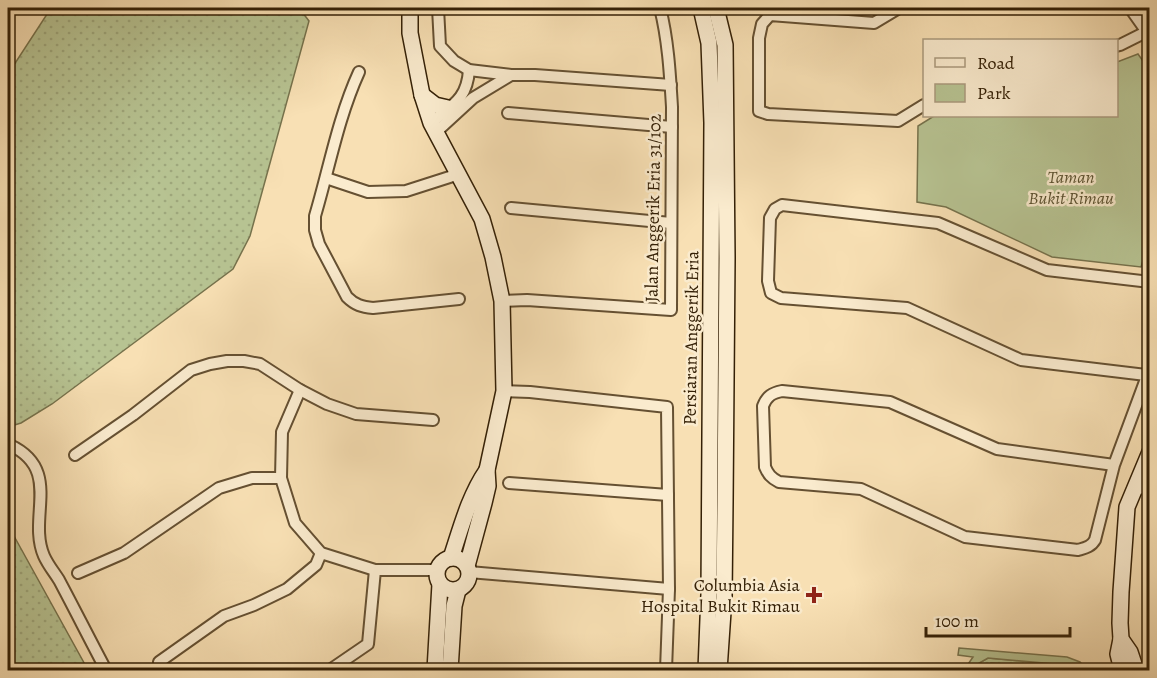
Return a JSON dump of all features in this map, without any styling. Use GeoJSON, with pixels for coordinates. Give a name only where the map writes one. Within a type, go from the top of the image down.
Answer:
{"type":"FeatureCollection","features":[{"type":"Feature","properties":{"kind":"main road"},"geometry":{"type":"LineString","coordinates":[[410,8],[410,33],[422,95],[433,127],[482,219],[502,301],[504,391],[488,470],[488,486],[468,569],[467,583],[458,590],[451,591],[445,589],[438,577]]}},
{"type":"Feature","properties":{"kind":"main road","name":"Persiaran Anggerik Eria"},"geometry":{"type":"LineString","coordinates":[[701,8],[709,43],[712,123],[709,594],[706,670]]}},
{"type":"Feature","properties":{"kind":"main road","name":"Persiaran Anggerik Eria"},"geometry":{"type":"LineString","coordinates":[[716,8],[724,45],[727,258],[724,597],[719,670]]}},
{"type":"Feature","properties":{"kind":"main road"},"geometry":{"type":"LineString","coordinates":[[422,95],[435,105],[448,108]]}},
{"type":"Feature","properties":{"kind":"main road"},"geometry":{"type":"LineString","coordinates":[[1122,670],[1119,647],[1127,507],[1143,488],[1149,452]]}},
{"type":"Feature","properties":{"kind":"main road"},"geometry":{"type":"LineString","coordinates":[[451,558],[477,484],[488,470]]}},
{"type":"Feature","properties":{"kind":"main road"},"geometry":{"type":"LineString","coordinates":[[435,670],[440,564],[451,558],[458,559],[463,561],[468,569]]}},
{"type":"Feature","properties":{"kind":"main road"},"geometry":{"type":"LineString","coordinates":[[450,670],[454,606],[458,590]]}},
{"type":"Feature","properties":{"kind":"main road"},"geometry":{"type":"LineString","coordinates":[[724,597],[727,638],[725,670]]}},
{"type":"Feature","properties":{"kind":"main road"},"geometry":{"type":"LineString","coordinates":[[1119,647],[1130,652],[1136,670]]}},
{"type":"Feature","properties":{"kind":"street"},"geometry":{"type":"LineString","coordinates":[[438,8],[440,46],[454,61],[469,70],[511,75],[671,85]]}},
{"type":"Feature","properties":{"kind":"street","name":"Jalan Anggerik Eria 31/102"},"geometry":{"type":"LineString","coordinates":[[502,301],[526,300],[671,310],[671,85],[660,8]]}},
{"type":"Feature","properties":{"kind":"street"},"geometry":{"type":"LineString","coordinates":[[899,8],[874,23],[770,15],[762,24],[759,38],[759,111],[768,114],[898,121],[923,106]]}},
{"type":"Feature","properties":{"kind":"street"},"geometry":{"type":"LineString","coordinates":[[1118,46],[1148,31],[1130,8]]}},
{"type":"Feature","properties":{"kind":"street"},"geometry":{"type":"LineString","coordinates":[[433,127],[465,91],[469,70]]}},
{"type":"Feature","properties":{"kind":"street"},"geometry":{"type":"LineString","coordinates":[[359,72],[352,86],[315,216],[318,244],[347,297],[354,304],[373,308],[459,299]]}},
{"type":"Feature","properties":{"kind":"street"},"geometry":{"type":"LineString","coordinates":[[433,127],[473,98],[511,75]]}},
{"type":"Feature","properties":{"kind":"street"},"geometry":{"type":"LineString","coordinates":[[508,113],[672,127]]}},
{"type":"Feature","properties":{"kind":"street"},"geometry":{"type":"LineString","coordinates":[[327,178],[368,192],[406,192],[459,174]]}},
{"type":"Feature","properties":{"kind":"street"},"geometry":{"type":"LineString","coordinates":[[1114,465],[997,449],[890,402],[782,391],[773,393],[765,400],[763,406],[765,467],[772,479],[779,482],[861,489],[965,537],[1078,550],[1093,544],[1097,534],[1114,465],[1148,372],[1021,360],[906,308],[781,298],[771,293],[768,281],[770,218],[775,209],[782,205],[938,223],[1047,270],[1149,282]]}},
{"type":"Feature","properties":{"kind":"street"},"geometry":{"type":"LineString","coordinates":[[511,208],[671,223]]}},
{"type":"Feature","properties":{"kind":"street"},"geometry":{"type":"LineString","coordinates":[[75,455],[133,415],[191,370],[227,361],[260,364],[300,390],[327,404],[356,414],[433,420]]}},
{"type":"Feature","properties":{"kind":"street"},"geometry":{"type":"LineString","coordinates":[[300,390],[282,432],[281,478],[295,523],[321,554],[375,570],[438,577]]}},
{"type":"Feature","properties":{"kind":"street"},"geometry":{"type":"LineString","coordinates":[[504,391],[667,407],[669,589],[667,669]]}},
{"type":"Feature","properties":{"kind":"street"},"geometry":{"type":"LineString","coordinates":[[10,445],[27,456],[37,471],[41,499],[39,539],[44,557],[106,670]]}},
{"type":"Feature","properties":{"kind":"street"},"geometry":{"type":"LineString","coordinates":[[78,573],[124,553],[219,488],[252,478],[281,478]]}},
{"type":"Feature","properties":{"kind":"street"},"geometry":{"type":"LineString","coordinates":[[509,483],[668,495]]}},
{"type":"Feature","properties":{"kind":"street"},"geometry":{"type":"LineString","coordinates":[[159,662],[224,616],[288,590],[316,565],[321,554]]}},
{"type":"Feature","properties":{"kind":"street"},"geometry":{"type":"LineString","coordinates":[[468,569],[669,589]]}},
{"type":"Feature","properties":{"kind":"street"},"geometry":{"type":"LineString","coordinates":[[330,670],[368,644],[375,570]]}},
{"type":"Feature","properties":{"kind":"street"},"geometry":{"type":"LineString","coordinates":[[493,670],[501,670]]}},
{"type":"Feature","properties":{"kind":"green space"},"geometry":{"type":"Polygon","coordinates":[[[51,8],[299,8],[309,21],[250,236],[233,269],[52,404],[21,423],[8,427],[8,74],[51,8]]]}},
{"type":"Feature","properties":{"kind":"green space","name":"Taman Bukit Rimau"},"geometry":{"type":"Polygon","coordinates":[[[1138,54],[1150,71],[1150,239],[1141,267],[1052,257],[946,207],[917,202],[918,126],[932,117],[1118,117],[1118,62],[1138,54]]]}},
{"type":"Feature","properties":{"kind":"green space"},"geometry":{"type":"Polygon","coordinates":[[[14,536],[88,670],[8,670],[8,537],[14,536]]]}},
{"type":"Feature","properties":{"kind":"green space"},"geometry":{"type":"Polygon","coordinates":[[[959,648],[1067,657],[1080,662],[1087,670],[1077,670],[1066,665],[988,658],[972,670],[964,670],[973,657],[958,655],[959,648]]]}},
{"type":"Feature","properties":{"kind":"green space"},"geometry":{"type":"Polygon","coordinates":[[[988,658],[1066,665],[1077,670],[972,670],[988,658]]]}},
{"type":"Feature","properties":{"kind":"green space"},"geometry":{"type":"Polygon","coordinates":[[[991,663],[1062,668],[1062,670],[991,670],[991,663]]]}},
{"type":"Feature","properties":{"kind":"place","name":"Columbia Asia Hospital Bukit Rimau"},"geometry":{"type":"Point","coordinates":[814,595]}}]}
